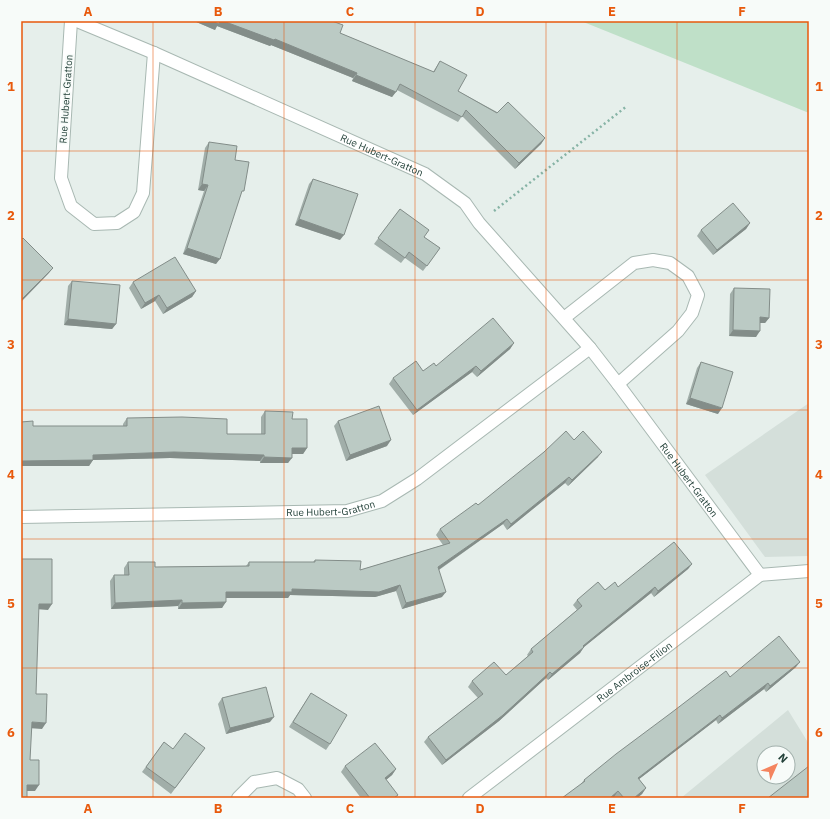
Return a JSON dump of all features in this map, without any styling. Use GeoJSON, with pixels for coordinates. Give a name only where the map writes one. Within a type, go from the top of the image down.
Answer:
{"type":"FeatureCollection","features":[{"type":"Feature","properties":{"kind":"street","name":"Rue Hubert-Gratton"},"geometry":{"type":"LineString","coordinates":[[71,21],[61,178],[70,206],[94,224],[117,223],[134,212],[143,193],[154,54]]}},
{"type":"Feature","properties":{"kind":"street","name":"Rue Hubert-Gratton"},"geometry":{"type":"LineString","coordinates":[[77,21],[425,174],[465,204],[479,223],[590,348],[760,575]]}},
{"type":"Feature","properties":{"kind":"street"},"geometry":{"type":"LineString","coordinates":[[564,318],[634,263],[653,260],[670,263],[688,276],[698,295],[692,313],[678,331],[618,384]]}},
{"type":"Feature","properties":{"kind":"street","name":"Rue Hubert-Gratton"},"geometry":{"type":"LineString","coordinates":[[21,517],[347,511],[382,501],[417,479],[590,348]]}},
{"type":"Feature","properties":{"kind":"street"},"geometry":{"type":"LineString","coordinates":[[760,575],[809,571]]}},
{"type":"Feature","properties":{"kind":"street","name":"Rue Ambroise-Filion"},"geometry":{"type":"LineString","coordinates":[[469,798],[760,575]]}},
{"type":"Feature","properties":{"kind":"street"},"geometry":{"type":"LineString","coordinates":[[238,798],[254,782],[276,778],[298,789],[305,798]]}},
{"type":"Feature","properties":{"kind":"path"},"geometry":{"type":"LineString","coordinates":[[479,223],[627,106]]}},
{"type":"Feature","properties":{"kind":"shaded area"},"geometry":{"type":"Polygon","coordinates":[[[809,403],[809,556],[765,557],[705,475],[809,403]]]}},
{"type":"Feature","properties":{"kind":"shaded area"},"geometry":{"type":"Polygon","coordinates":[[[788,710],[809,744],[809,798],[681,798],[788,710]]]}},
{"type":"Feature","properties":{"kind":"green space"},"geometry":{"type":"Polygon","coordinates":[[[581,21],[809,21],[809,113],[581,21]]]}},
{"type":"Feature","properties":{"kind":"building"},"geometry":{"type":"Polygon","coordinates":[[[212,21],[220,21],[219,24],[212,21]]]}},
{"type":"Feature","properties":{"kind":"building"},"geometry":{"type":"Polygon","coordinates":[[[223,21],[332,21],[343,25],[340,33],[434,72],[440,61],[467,75],[458,91],[497,113],[508,102],[545,138],[519,163],[466,110],[462,117],[400,84],[396,92],[356,75],[357,73],[275,39],[274,40],[223,21]]]}},
{"type":"Feature","properties":{"kind":"building"},"geometry":{"type":"Polygon","coordinates":[[[209,142],[237,146],[235,160],[249,162],[244,191],[242,191],[220,259],[187,248],[208,185],[202,184],[209,142]]]}},
{"type":"Feature","properties":{"kind":"building"},"geometry":{"type":"Polygon","coordinates":[[[313,179],[358,194],[344,235],[299,219],[313,179]]]}},
{"type":"Feature","properties":{"kind":"building"},"geometry":{"type":"Polygon","coordinates":[[[733,203],[750,223],[717,250],[701,230],[733,203]]]}},
{"type":"Feature","properties":{"kind":"building"},"geometry":{"type":"Polygon","coordinates":[[[400,209],[429,230],[424,237],[440,248],[427,266],[409,252],[405,258],[378,238],[400,209]]]}},
{"type":"Feature","properties":{"kind":"building"},"geometry":{"type":"Polygon","coordinates":[[[23,238],[53,268],[21,300],[21,240],[23,238]]]}},
{"type":"Feature","properties":{"kind":"building"},"geometry":{"type":"Polygon","coordinates":[[[175,257],[196,291],[167,308],[159,295],[145,303],[133,282],[175,257]]]}},
{"type":"Feature","properties":{"kind":"building"},"geometry":{"type":"Polygon","coordinates":[[[72,281],[120,285],[116,324],[68,319],[72,281]]]}},
{"type":"Feature","properties":{"kind":"building"},"geometry":{"type":"Polygon","coordinates":[[[734,288],[770,289],[769,318],[760,317],[760,331],[733,330],[734,288]]]}},
{"type":"Feature","properties":{"kind":"building"},"geometry":{"type":"Polygon","coordinates":[[[493,318],[514,343],[481,371],[476,366],[417,410],[393,378],[416,361],[423,371],[434,363],[436,366],[493,318]]]}},
{"type":"Feature","properties":{"kind":"building"},"geometry":{"type":"Polygon","coordinates":[[[701,362],[733,372],[722,408],[690,398],[701,362]]]}},
{"type":"Feature","properties":{"kind":"building"},"geometry":{"type":"Polygon","coordinates":[[[379,406],[391,440],[350,455],[338,421],[379,406]]]}},
{"type":"Feature","properties":{"kind":"building"},"geometry":{"type":"Polygon","coordinates":[[[265,411],[293,412],[292,419],[307,419],[307,448],[292,448],[292,458],[264,457],[264,455],[174,452],[93,455],[93,460],[21,461],[21,422],[33,421],[33,426],[127,426],[127,418],[182,417],[227,419],[227,434],[265,434],[265,411]]]}},
{"type":"Feature","properties":{"kind":"building"},"geometry":{"type":"Polygon","coordinates":[[[566,431],[574,440],[583,431],[602,452],[572,480],[569,477],[511,524],[507,519],[438,567],[446,592],[406,603],[400,585],[379,592],[292,589],[292,592],[226,592],[226,602],[182,603],[182,600],[115,603],[114,575],[129,575],[128,562],[155,562],[155,567],[249,566],[249,562],[315,562],[315,560],[361,561],[360,570],[450,543],[440,529],[476,503],[478,505],[544,452],[566,431]]]}},
{"type":"Feature","properties":{"kind":"building"},"geometry":{"type":"Polygon","coordinates":[[[674,542],[692,564],[658,591],[655,587],[583,646],[584,647],[552,674],[550,672],[503,715],[446,760],[428,737],[483,694],[472,681],[494,662],[506,675],[533,652],[531,649],[582,606],[577,600],[598,582],[605,590],[615,582],[618,587],[674,542]]]}},
{"type":"Feature","properties":{"kind":"building"},"geometry":{"type":"Polygon","coordinates":[[[21,559],[52,559],[52,604],[39,604],[36,694],[47,694],[46,723],[32,722],[30,760],[39,760],[39,785],[27,785],[27,798],[21,798],[21,559]]]}},
{"type":"Feature","properties":{"kind":"building"},"geometry":{"type":"Polygon","coordinates":[[[779,636],[800,662],[770,686],[768,683],[722,718],[720,715],[638,778],[646,788],[634,798],[624,798],[618,791],[610,798],[562,798],[585,781],[584,780],[616,754],[726,671],[730,677],[779,636]]]}},
{"type":"Feature","properties":{"kind":"building"},"geometry":{"type":"Polygon","coordinates":[[[266,687],[274,717],[230,728],[222,698],[266,687]]]}},
{"type":"Feature","properties":{"kind":"building"},"geometry":{"type":"Polygon","coordinates":[[[311,693],[347,715],[330,744],[293,722],[311,693]]]}},
{"type":"Feature","properties":{"kind":"building"},"geometry":{"type":"Polygon","coordinates":[[[185,733],[205,748],[175,788],[146,767],[164,742],[173,749],[185,733]]]}},
{"type":"Feature","properties":{"kind":"building"},"geometry":{"type":"Polygon","coordinates":[[[375,743],[396,769],[385,778],[398,795],[394,798],[370,798],[345,766],[375,743]]]}},
{"type":"Feature","properties":{"kind":"building"},"geometry":{"type":"Polygon","coordinates":[[[809,766],[809,798],[768,798],[785,785],[796,785],[796,776],[809,766]]]}}]}
